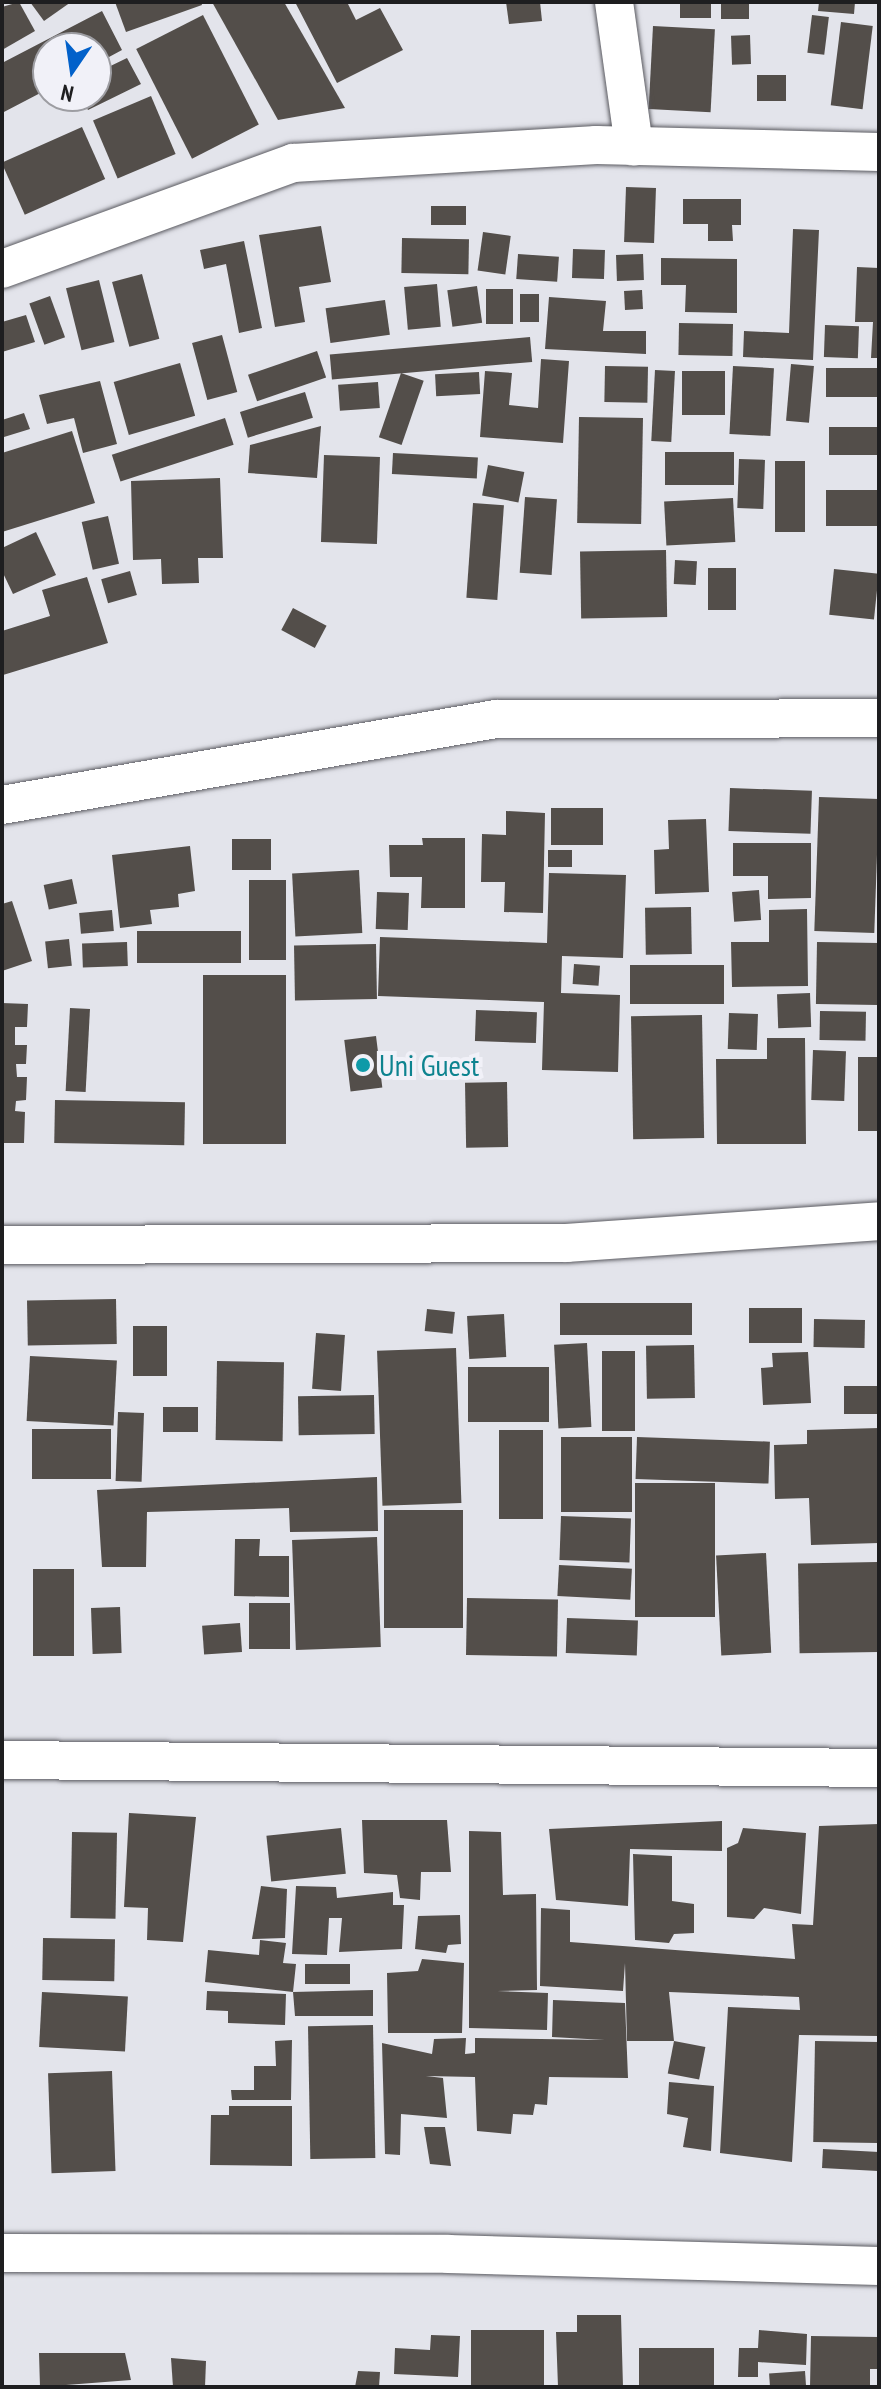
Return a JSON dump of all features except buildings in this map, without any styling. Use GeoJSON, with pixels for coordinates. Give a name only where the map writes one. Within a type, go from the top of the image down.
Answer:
{"type":"FeatureCollection","features":[{"type":"Feature","properties":{"kind":"street"},"geometry":{"type":"LineString","coordinates":[[614,2],[634,147]]}},
{"type":"Feature","properties":{"kind":"street"},"geometry":{"type":"LineString","coordinates":[[2,269],[293,163],[634,147],[879,152]]}},
{"type":"Feature","properties":{"kind":"street"},"geometry":{"type":"LineString","coordinates":[[2,805],[496,719],[879,718]]}},
{"type":"Feature","properties":{"kind":"street"},"geometry":{"type":"LineString","coordinates":[[2,1245],[567,1243],[879,1221]]}},
{"type":"Feature","properties":{"kind":"street"},"geometry":{"type":"LineString","coordinates":[[2,1760],[879,1768]]}},
{"type":"Feature","properties":{"kind":"street"},"geometry":{"type":"LineString","coordinates":[[2,2253],[448,2254],[879,2266]]}},
{"type":"Feature","properties":{"kind":"place","name":"Uni Guest"},"geometry":{"type":"Point","coordinates":[363,1065]}}]}
